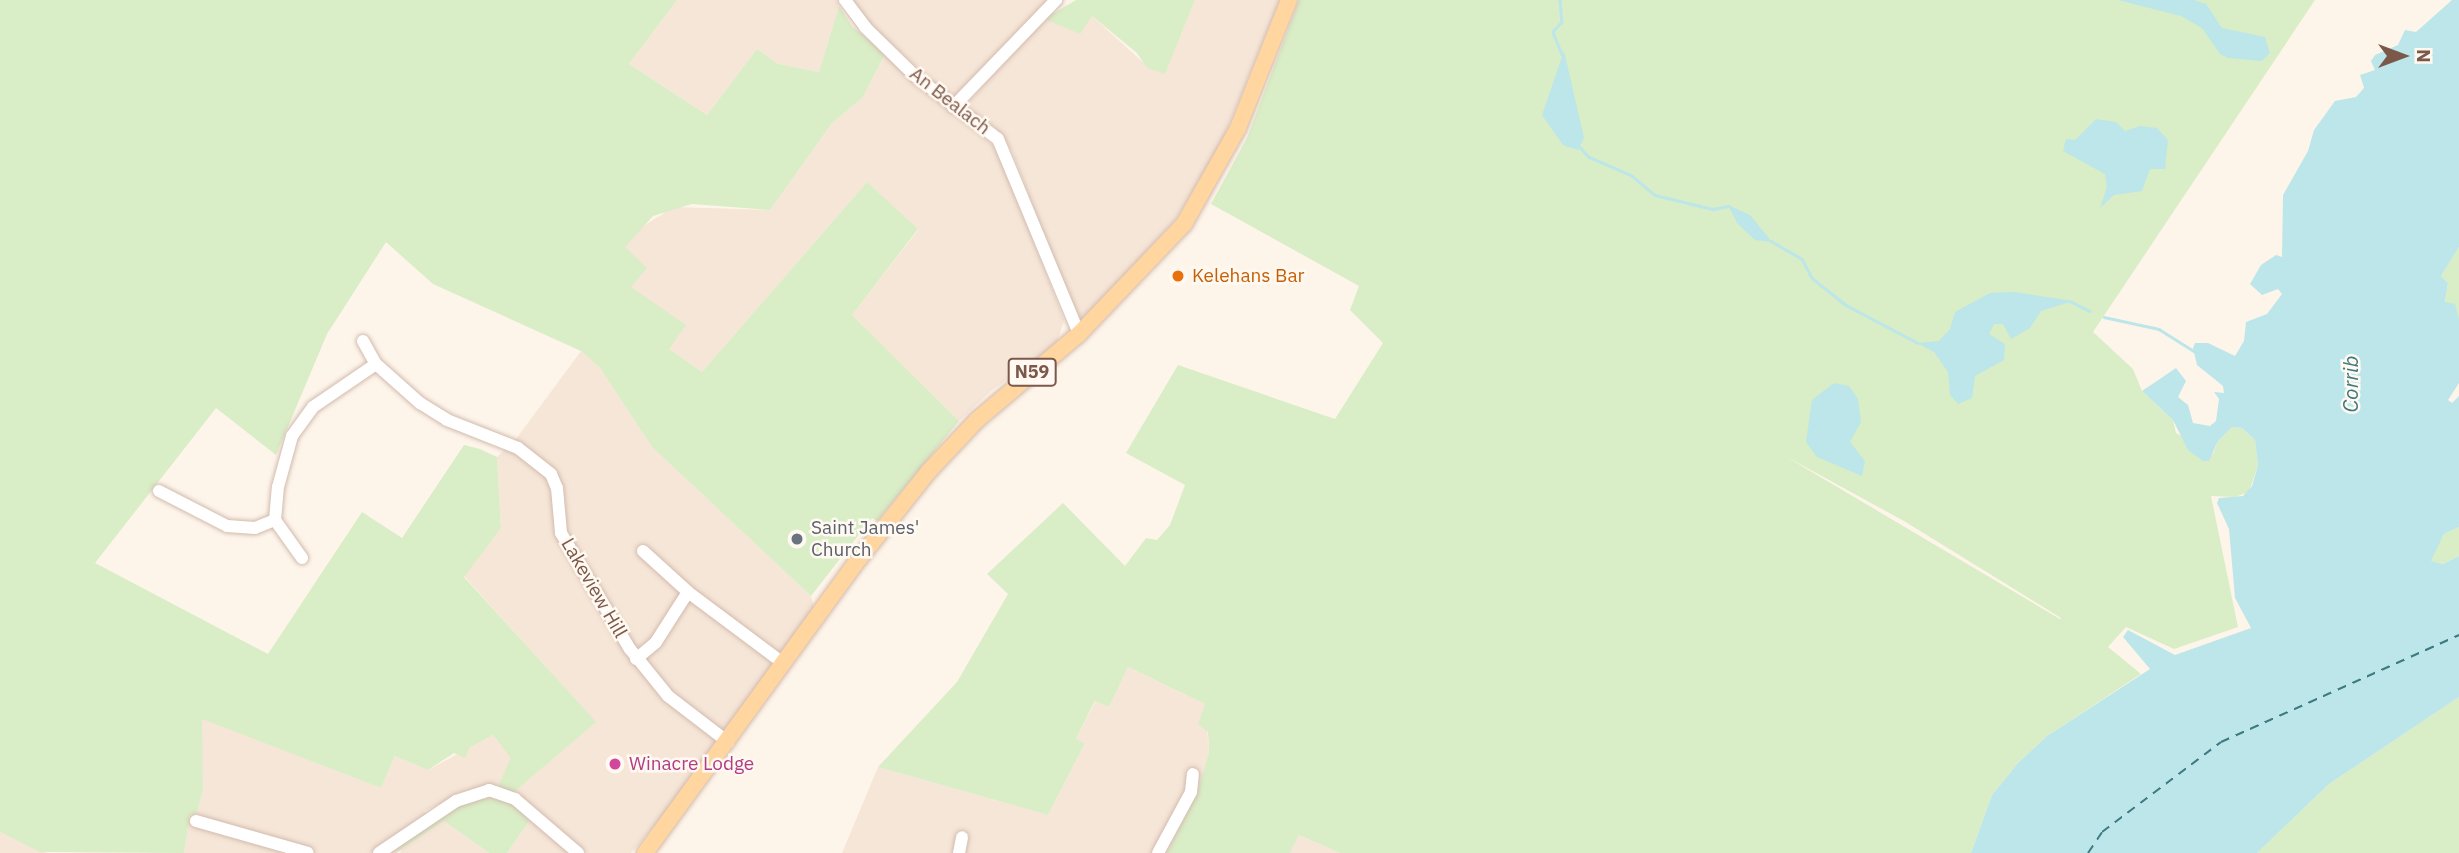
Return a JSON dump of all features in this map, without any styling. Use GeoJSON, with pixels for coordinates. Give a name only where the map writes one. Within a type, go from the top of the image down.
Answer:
{"type":"FeatureCollection","features":[{"type":"Feature","properties":{"kind":"main road","name":"N59"},"geometry":{"type":"LineString","coordinates":[[645,853],[783,663],[945,453],[977,420],[1079,334],[1180,229],[1236,132],[1289,0]]}},
{"type":"Feature","properties":{"kind":"street","name":"An Bealach"},"geometry":{"type":"LineString","coordinates":[[845,0],[864,27],[954,107],[993,134],[1003,148],[1079,334]]}},
{"type":"Feature","properties":{"kind":"street"},"geometry":{"type":"LineString","coordinates":[[954,107],[1056,0]]}},
{"type":"Feature","properties":{"kind":"street","name":"Lakeview Hill"},"geometry":{"type":"LineString","coordinates":[[363,341],[376,364],[436,414],[518,448],[551,474],[557,488],[561,533],[636,659],[668,696],[728,742]]}},
{"type":"Feature","properties":{"kind":"street"},"geometry":{"type":"LineString","coordinates":[[302,558],[275,520],[285,458],[298,424],[325,398],[376,364]]}},
{"type":"Feature","properties":{"kind":"street"},"geometry":{"type":"LineString","coordinates":[[173,499],[180,486]]}},
{"type":"Feature","properties":{"kind":"street"},"geometry":{"type":"LineString","coordinates":[[159,491],[228,526],[256,528],[275,520]]}},
{"type":"Feature","properties":{"kind":"street"},"geometry":{"type":"LineString","coordinates":[[643,551],[688,592],[783,663]]}},
{"type":"Feature","properties":{"kind":"street"},"geometry":{"type":"LineString","coordinates":[[636,659],[656,642],[688,592]]}},
{"type":"Feature","properties":{"kind":"street"},"geometry":{"type":"LineString","coordinates":[[1158,853],[1191,792],[1193,774]]}},
{"type":"Feature","properties":{"kind":"street"},"geometry":{"type":"LineString","coordinates":[[379,853],[456,801],[489,790],[515,799],[578,853]]}},
{"type":"Feature","properties":{"kind":"street"},"geometry":{"type":"LineString","coordinates":[[196,821],[308,853]]}},
{"type":"Feature","properties":{"kind":"street"},"geometry":{"type":"LineString","coordinates":[[958,853],[962,837]]}},
{"type":"Feature","properties":{"kind":"shaded area"},"geometry":{"type":"Polygon","coordinates":[[[677,0],[837,0],[839,6],[819,72],[778,64],[757,49],[707,115],[629,64],[677,0]]]}},
{"type":"Feature","properties":{"kind":"shaded area"},"geometry":{"type":"Polygon","coordinates":[[[850,0],[1048,0],[953,100],[862,17],[850,0]]]}},
{"type":"Feature","properties":{"kind":"shaded area"},"geometry":{"type":"Polygon","coordinates":[[[1195,0],[1280,0],[1220,146],[1175,220],[1083,320],[1077,319],[1012,151],[996,128],[965,106],[1044,19],[1092,16],[1145,64],[1165,73],[1195,0]]]}},
{"type":"Feature","properties":{"kind":"shaded area"},"geometry":{"type":"Polygon","coordinates":[[[885,54],[998,150],[1064,320],[1056,346],[992,390],[959,421],[852,315],[918,230],[867,182],[702,372],[669,349],[631,287],[625,247],[640,228],[674,207],[770,210],[832,123],[863,97],[885,54]]]}},
{"type":"Feature","properties":{"kind":"shaded area"},"geometry":{"type":"Polygon","coordinates":[[[581,351],[600,368],[652,447],[811,596],[814,608],[674,802],[631,853],[587,853],[513,793],[595,722],[464,576],[501,528],[497,457],[516,439],[581,351]]]}},
{"type":"Feature","properties":{"kind":"shaded area"},"geometry":{"type":"Polygon","coordinates":[[[1128,667],[1205,704],[1209,752],[1197,793],[1167,853],[842,853],[878,767],[1048,815],[1085,743],[1076,739],[1096,701],[1109,707],[1128,667]]]}},
{"type":"Feature","properties":{"kind":"shaded area"},"geometry":{"type":"Polygon","coordinates":[[[201,718],[381,788],[395,756],[428,770],[493,735],[512,758],[498,786],[471,789],[424,811],[431,820],[398,844],[396,853],[184,853],[190,813],[196,815],[203,790],[201,718]]]}},
{"type":"Feature","properties":{"kind":"shaded area"},"geometry":{"type":"Polygon","coordinates":[[[530,820],[569,853],[507,853],[530,820]]]}},
{"type":"Feature","properties":{"kind":"shaded area"},"geometry":{"type":"Polygon","coordinates":[[[444,821],[489,853],[400,853],[444,821]]]}},
{"type":"Feature","properties":{"kind":"shaded area"},"geometry":{"type":"Polygon","coordinates":[[[0,832],[40,851],[47,853],[0,853],[0,832]]]}},
{"type":"Feature","properties":{"kind":"shaded area"},"geometry":{"type":"Polygon","coordinates":[[[1299,835],[1340,853],[1290,853],[1299,835]]]}},
{"type":"Feature","properties":{"kind":"green space"},"geometry":{"type":"Polygon","coordinates":[[[0,0],[677,0],[629,64],[707,115],[757,49],[778,64],[819,72],[839,6],[852,26],[885,54],[863,97],[832,123],[770,210],[692,204],[653,216],[625,247],[647,268],[631,287],[686,325],[669,349],[702,372],[867,182],[918,229],[852,315],[959,421],[877,521],[872,518],[811,596],[652,447],[600,368],[581,351],[433,284],[386,242],[327,334],[276,455],[216,408],[95,563],[268,654],[362,512],[402,538],[464,445],[480,449],[497,457],[501,528],[464,577],[596,722],[513,793],[498,786],[511,758],[493,735],[469,748],[465,758],[454,753],[428,770],[395,756],[381,788],[202,719],[203,790],[196,816],[190,814],[184,853],[40,852],[0,832],[0,0]]]}},
{"type":"Feature","properties":{"kind":"green space"},"geometry":{"type":"Polygon","coordinates":[[[1076,0],[1195,0],[1165,74],[1147,68],[1137,53],[1092,16],[1080,34],[1044,19],[1076,0]]]}},
{"type":"Feature","properties":{"kind":"green space"},"geometry":{"type":"Polygon","coordinates":[[[1299,0],[2315,0],[2093,332],[2133,369],[2142,391],[2173,420],[2176,433],[2213,454],[2218,441],[2232,427],[2242,428],[2255,440],[2258,465],[2249,492],[2235,497],[2211,496],[2238,627],[2174,649],[2126,627],[2108,647],[2141,674],[2047,736],[2018,763],[1992,795],[1971,853],[1340,853],[1299,835],[1290,853],[1167,853],[1197,793],[1209,752],[1208,732],[1198,724],[1205,704],[1128,667],[1109,707],[1095,701],[1076,739],[1085,743],[1048,815],[878,767],[957,682],[1008,594],[987,574],[1063,503],[1125,566],[1146,538],[1157,540],[1170,525],[1185,485],[1126,453],[1178,365],[1335,419],[1383,343],[1350,310],[1359,286],[1211,204],[1247,138],[1299,0]],[[1785,456],[2061,618],[1904,521],[1785,456]]]}},
{"type":"Feature","properties":{"kind":"green space"},"geometry":{"type":"Polygon","coordinates":[[[2459,247],[2459,319],[2445,303],[2448,283],[2441,276],[2459,247]]]}},
{"type":"Feature","properties":{"kind":"green space"},"geometry":{"type":"Polygon","coordinates":[[[2459,527],[2459,556],[2443,564],[2430,561],[2444,534],[2459,527]]]}},
{"type":"Feature","properties":{"kind":"green space"},"geometry":{"type":"Polygon","coordinates":[[[2459,697],[2459,853],[2257,853],[2329,784],[2459,697]]]}},
{"type":"Feature","properties":{"kind":"green space"},"geometry":{"type":"Polygon","coordinates":[[[482,794],[508,801],[530,820],[507,853],[489,853],[444,821],[396,853],[398,844],[431,820],[482,794]]]}},
{"type":"Feature","properties":{"kind":"water"},"geometry":{"type":"Polygon","coordinates":[[[2118,0],[2194,0],[2206,4],[2222,28],[2265,37],[2270,53],[2262,61],[2228,58],[2220,54],[2202,28],[2181,16],[2118,0]]]}},
{"type":"Feature","properties":{"kind":"water","name":"Corrib"},"geometry":{"type":"Polygon","coordinates":[[[2452,0],[2459,0],[2459,247],[2441,276],[2448,283],[2445,302],[2455,304],[2459,319],[2459,383],[2448,400],[2452,403],[2459,396],[2459,527],[2444,534],[2431,561],[2443,564],[2459,556],[2459,697],[2329,784],[2257,853],[1971,853],[1992,795],[2018,763],[2047,736],[2150,669],[2123,637],[2128,630],[2175,655],[2251,628],[2235,598],[2229,529],[2217,503],[2219,498],[2243,496],[2252,486],[2258,465],[2255,440],[2242,428],[2232,427],[2218,441],[2209,461],[2203,461],[2188,450],[2173,420],[2142,391],[2176,368],[2186,381],[2178,397],[2188,405],[2193,423],[2210,426],[2216,421],[2219,399],[2214,392],[2224,393],[2223,386],[2197,365],[2193,348],[2195,343],[2208,343],[2235,356],[2244,341],[2246,322],[2267,314],[2282,294],[2278,289],[2262,295],[2250,284],[2261,265],[2276,255],[2282,257],[2283,195],[2308,151],[2314,130],[2335,101],[2356,97],[2364,88],[2360,75],[2375,70],[2371,61],[2375,55],[2398,45],[2405,30],[2416,32],[2452,0]]]}},
{"type":"Feature","properties":{"kind":"water"},"geometry":{"type":"Polygon","coordinates":[[[1564,51],[1584,138],[1578,150],[1563,145],[1542,115],[1564,51]]]}},
{"type":"Feature","properties":{"kind":"water"},"geometry":{"type":"Polygon","coordinates":[[[2096,119],[2116,122],[2125,131],[2140,126],[2157,128],[2168,140],[2165,169],[2150,169],[2142,191],[2114,195],[2100,208],[2107,187],[2105,174],[2063,151],[2066,139],[2075,140],[2096,119]]]}},
{"type":"Feature","properties":{"kind":"water"},"geometry":{"type":"Polygon","coordinates":[[[1728,205],[1750,215],[1772,242],[1755,240],[1737,223],[1728,205]]]}},
{"type":"Feature","properties":{"kind":"water"},"geometry":{"type":"Polygon","coordinates":[[[2015,292],[2073,301],[2041,311],[2030,328],[2011,339],[2003,324],[1994,324],[1989,334],[2005,344],[2004,360],[1975,376],[1972,398],[1958,404],[1950,395],[1948,372],[1934,352],[1917,343],[1939,341],[1950,329],[1955,312],[1990,293],[2015,292]]]}},
{"type":"Feature","properties":{"kind":"water"},"geometry":{"type":"Polygon","coordinates":[[[1834,383],[1849,386],[1858,399],[1861,422],[1850,442],[1865,461],[1862,476],[1817,457],[1806,442],[1812,400],[1834,383]]]}},
{"type":"Feature","properties":{"kind":"waterway"},"geometry":{"type":"LineString","coordinates":[[1560,0],[1562,22],[1553,32],[1562,54]]}},
{"type":"Feature","properties":{"kind":"waterway"},"geometry":{"type":"LineString","coordinates":[[1579,146],[1589,157],[1631,175],[1655,195],[1713,209],[1729,206]]}},
{"type":"Feature","properties":{"kind":"waterway"},"geometry":{"type":"LineString","coordinates":[[1771,241],[1802,259],[1812,278],[1846,305],[1918,343]]}},
{"type":"Feature","properties":{"kind":"waterway"},"geometry":{"type":"LineString","coordinates":[[2070,301],[2090,311]]}},
{"type":"Feature","properties":{"kind":"waterway"},"geometry":{"type":"LineString","coordinates":[[2104,317],[2159,329],[2197,353]]}},
{"type":"Feature","properties":{"kind":"ferry route"},"geometry":{"type":"LineString","coordinates":[[2088,853],[2102,832],[2221,742],[2459,635]]}},
{"type":"Feature","properties":{"kind":"place","name":"Kelehans Bar"},"geometry":{"type":"Point","coordinates":[1178,276]}},
{"type":"Feature","properties":{"kind":"place","name":"Saint James' Church"},"geometry":{"type":"Point","coordinates":[797,539]}},
{"type":"Feature","properties":{"kind":"place","name":"Winacre Lodge"},"geometry":{"type":"Point","coordinates":[615,764]}}]}
